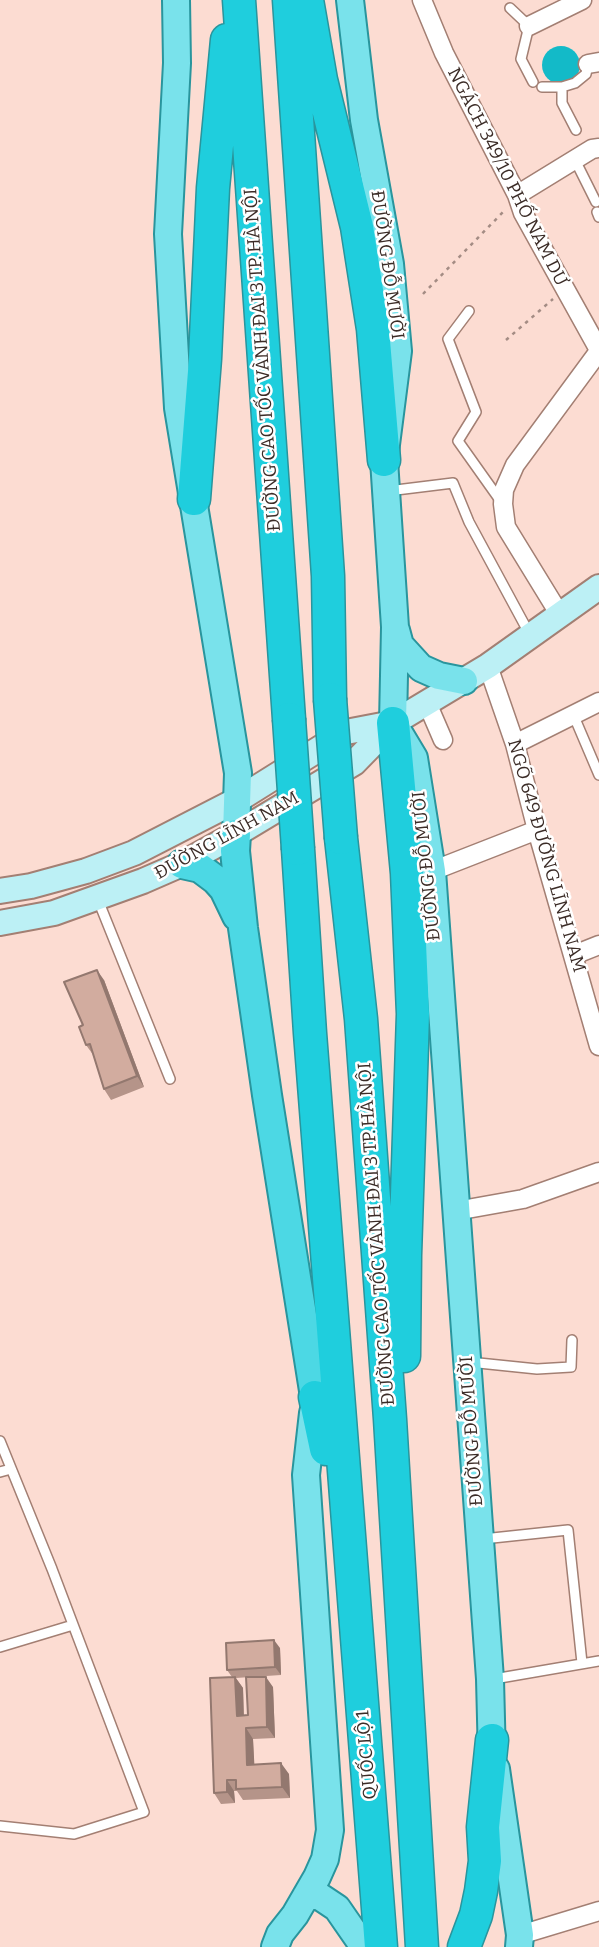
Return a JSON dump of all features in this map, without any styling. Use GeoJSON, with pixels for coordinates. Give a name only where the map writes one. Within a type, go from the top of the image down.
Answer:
{"type":"FeatureCollection","features":[{"type":"Feature","properties":{"kind":"highway"},"geometry":{"type":"LineString","coordinates":[[194,499],[205,359],[213,188],[228,0]]}},
{"type":"Feature","properties":{"kind":"highway","name":"ĐƯỜNG CAO TỐC VÀNH ĐAI 3 TP. HÀ NỘI"},"geometry":{"type":"LineString","coordinates":[[239,0],[310,1032],[352,1563]]}},
{"type":"Feature","properties":{"kind":"highway","name":"ĐƯỜNG CAO TỐC VÀNH ĐAI 3 TP. HÀ NỘI"},"geometry":{"type":"LineString","coordinates":[[289,0],[328,576],[330,699],[341,838],[361,1018],[403,1631]]}},
{"type":"Feature","properties":{"kind":"highway"},"geometry":{"type":"LineString","coordinates":[[307,0],[321,80],[357,227],[373,329],[385,475]]}},
{"type":"Feature","properties":{"kind":"highway"},"geometry":{"type":"LineString","coordinates":[[393,723],[407,873],[413,1014],[405,1255],[403,1631],[422,1947]]}},
{"type":"Feature","properties":{"kind":"highway"},"geometry":{"type":"LineString","coordinates":[[236,834],[235,851],[243,928],[315,1397],[352,1563]]}},
{"type":"Feature","properties":{"kind":"highway"},"geometry":{"type":"LineString","coordinates":[[182,864],[200,868],[216,880],[224,889],[243,928]]}},
{"type":"Feature","properties":{"kind":"highway","name":"QUỐC LỘ 1"},"geometry":{"type":"LineString","coordinates":[[352,1563],[378,1888],[366,1945]]}},
{"type":"Feature","properties":{"kind":"highway"},"geometry":{"type":"LineString","coordinates":[[464,1947],[476,1915],[481,1891],[485,1861],[483,1828],[492,1740]]}},
{"type":"Feature","properties":{"kind":"main road"},"geometry":{"type":"LineString","coordinates":[[176,0],[177,63],[168,234],[178,408],[239,773],[236,834]]}},
{"type":"Feature","properties":{"kind":"main road","name":"ĐƯỜNG ĐỖ MƯỜI"},"geometry":{"type":"LineString","coordinates":[[350,0],[364,120],[390,264],[398,351],[385,475],[395,627],[393,723],[414,758],[432,871],[490,1679],[492,1740]]}},
{"type":"Feature","properties":{"kind":"main road","name":"ĐƯỜNG LĨNH NAM"},"geometry":{"type":"LineString","coordinates":[[0,923],[54,913],[97,899],[182,864],[236,834],[354,763],[393,723],[488,666],[599,587]]}},
{"type":"Feature","properties":{"kind":"main road"},"geometry":{"type":"LineString","coordinates":[[395,627],[400,645],[421,668],[439,676],[464,681]]}},
{"type":"Feature","properties":{"kind":"main road","name":"ĐƯỜNG LĨNH NAM"},"geometry":{"type":"LineString","coordinates":[[0,891],[31,886],[86,871],[134,853],[239,799],[346,732],[393,723]]}},
{"type":"Feature","properties":{"kind":"main road"},"geometry":{"type":"LineString","coordinates":[[275,1947],[280,1934],[317,1877],[325,1859],[330,1830],[306,1475],[315,1397]]}},
{"type":"Feature","properties":{"kind":"main road"},"geometry":{"type":"LineString","coordinates":[[492,1740],[520,1941]]}},
{"type":"Feature","properties":{"kind":"main road"},"geometry":{"type":"LineString","coordinates":[[472,1947],[482,1917],[493,1861],[492,1740]]}},
{"type":"Feature","properties":{"kind":"main road"},"geometry":{"type":"LineString","coordinates":[[306,1896],[319,1896],[333,1904],[366,1945]]}},
{"type":"Feature","properties":{"kind":"street","name":"NGÁCH 349/10 PHỐ NAM DƯ"},"geometry":{"type":"LineString","coordinates":[[422,0],[450,65],[523,212],[599,350]]}},
{"type":"Feature","properties":{"kind":"street"},"geometry":{"type":"LineString","coordinates":[[530,26],[582,0]]}},
{"type":"Feature","properties":{"kind":"street"},"geometry":{"type":"LineString","coordinates":[[518,199],[575,160],[599,148]]}},
{"type":"Feature","properties":{"kind":"street"},"geometry":{"type":"LineString","coordinates":[[560,615],[506,527],[504,490],[515,465],[599,350]]}},
{"type":"Feature","properties":{"kind":"street","name":"NGÕ 649 ĐƯỜNG LĨNH NAM"},"geometry":{"type":"LineString","coordinates":[[488,666],[515,744],[598,1041]]}},
{"type":"Feature","properties":{"kind":"street"},"geometry":{"type":"LineString","coordinates":[[515,744],[599,702]]}},
{"type":"Feature","properties":{"kind":"street"},"geometry":{"type":"LineString","coordinates":[[427,703],[443,740]]}},
{"type":"Feature","properties":{"kind":"street"},"geometry":{"type":"LineString","coordinates":[[432,871],[537,830]]}},
{"type":"Feature","properties":{"kind":"street"},"geometry":{"type":"LineString","coordinates":[[574,955],[599,945]]}},
{"type":"Feature","properties":{"kind":"street"},"geometry":{"type":"LineString","coordinates":[[456,1211],[523,1199],[599,1172]]}},
{"type":"Feature","properties":{"kind":"street"},"geometry":{"type":"LineString","coordinates":[[520,1941],[599,1911]]}},
{"type":"Feature","properties":{"kind":"lane"},"geometry":{"type":"LineString","coordinates":[[510,8],[530,26],[520,59],[533,82]]}},
{"type":"Feature","properties":{"kind":"lane"},"geometry":{"type":"LineString","coordinates":[[542,87],[575,83],[594,63]]}},
{"type":"Feature","properties":{"kind":"lane"},"geometry":{"type":"LineString","coordinates":[[562,86],[562,103],[576,130]]}},
{"type":"Feature","properties":{"kind":"lane"},"geometry":{"type":"LineString","coordinates":[[575,160],[596,202]]}},
{"type":"Feature","properties":{"kind":"lane"},"geometry":{"type":"LineString","coordinates":[[469,311],[448,339],[476,412],[458,441],[503,504]]}},
{"type":"Feature","properties":{"kind":"lane"},"geometry":{"type":"LineString","coordinates":[[385,475],[453,483],[469,522],[530,635]]}},
{"type":"Feature","properties":{"kind":"lane"},"geometry":{"type":"LineString","coordinates":[[573,714],[599,775]]}},
{"type":"Feature","properties":{"kind":"lane"},"geometry":{"type":"LineString","coordinates":[[97,899],[170,1079]]}},
{"type":"Feature","properties":{"kind":"lane"},"geometry":{"type":"LineString","coordinates":[[467,1362],[537,1369],[571,1367],[572,1340]]}},
{"type":"Feature","properties":{"kind":"lane"},"geometry":{"type":"LineString","coordinates":[[0,1441],[74,1625],[144,1812],[74,1833],[0,1826]]}},
{"type":"Feature","properties":{"kind":"lane"},"geometry":{"type":"LineString","coordinates":[[0,1472],[11,1469]]}},
{"type":"Feature","properties":{"kind":"lane"},"geometry":{"type":"LineString","coordinates":[[479,1539],[568,1530],[582,1663]]}},
{"type":"Feature","properties":{"kind":"lane"},"geometry":{"type":"LineString","coordinates":[[0,1647],[74,1625]]}},
{"type":"Feature","properties":{"kind":"lane"},"geometry":{"type":"LineString","coordinates":[[490,1679],[599,1661]]}},
{"type":"Feature","properties":{"kind":"path"},"geometry":{"type":"LineString","coordinates":[[423,294],[447,267],[518,199]]}},
{"type":"Feature","properties":{"kind":"path"},"geometry":{"type":"LineString","coordinates":[[506,340],[550,302],[563,285]]}},
{"type":"Feature","properties":{"kind":"water"},"geometry":{"type":"Polygon","coordinates":[[[561,46],[574,52],[580,65],[574,78],[561,84],[548,78],[542,65],[548,52],[561,46]]]}},
{"type":"Feature","properties":{"kind":"building"},"geometry":{"type":"Polygon","coordinates":[[[97,970],[137,1076],[104,1089],[90,1044],[86,1045],[79,1027],[83,1025],[64,982],[97,970]]]}},
{"type":"Feature","properties":{"kind":"building"},"geometry":{"type":"Polygon","coordinates":[[[274,1640],[275,1667],[227,1670],[226,1643],[274,1640]]]}},
{"type":"Feature","properties":{"kind":"building"},"geometry":{"type":"Polygon","coordinates":[[[235,1677],[237,1716],[248,1715],[246,1677],[266,1677],[267,1727],[246,1728],[247,1765],[281,1763],[282,1787],[236,1789],[236,1780],[227,1780],[227,1792],[214,1793],[210,1678],[235,1677]]]}}]}
